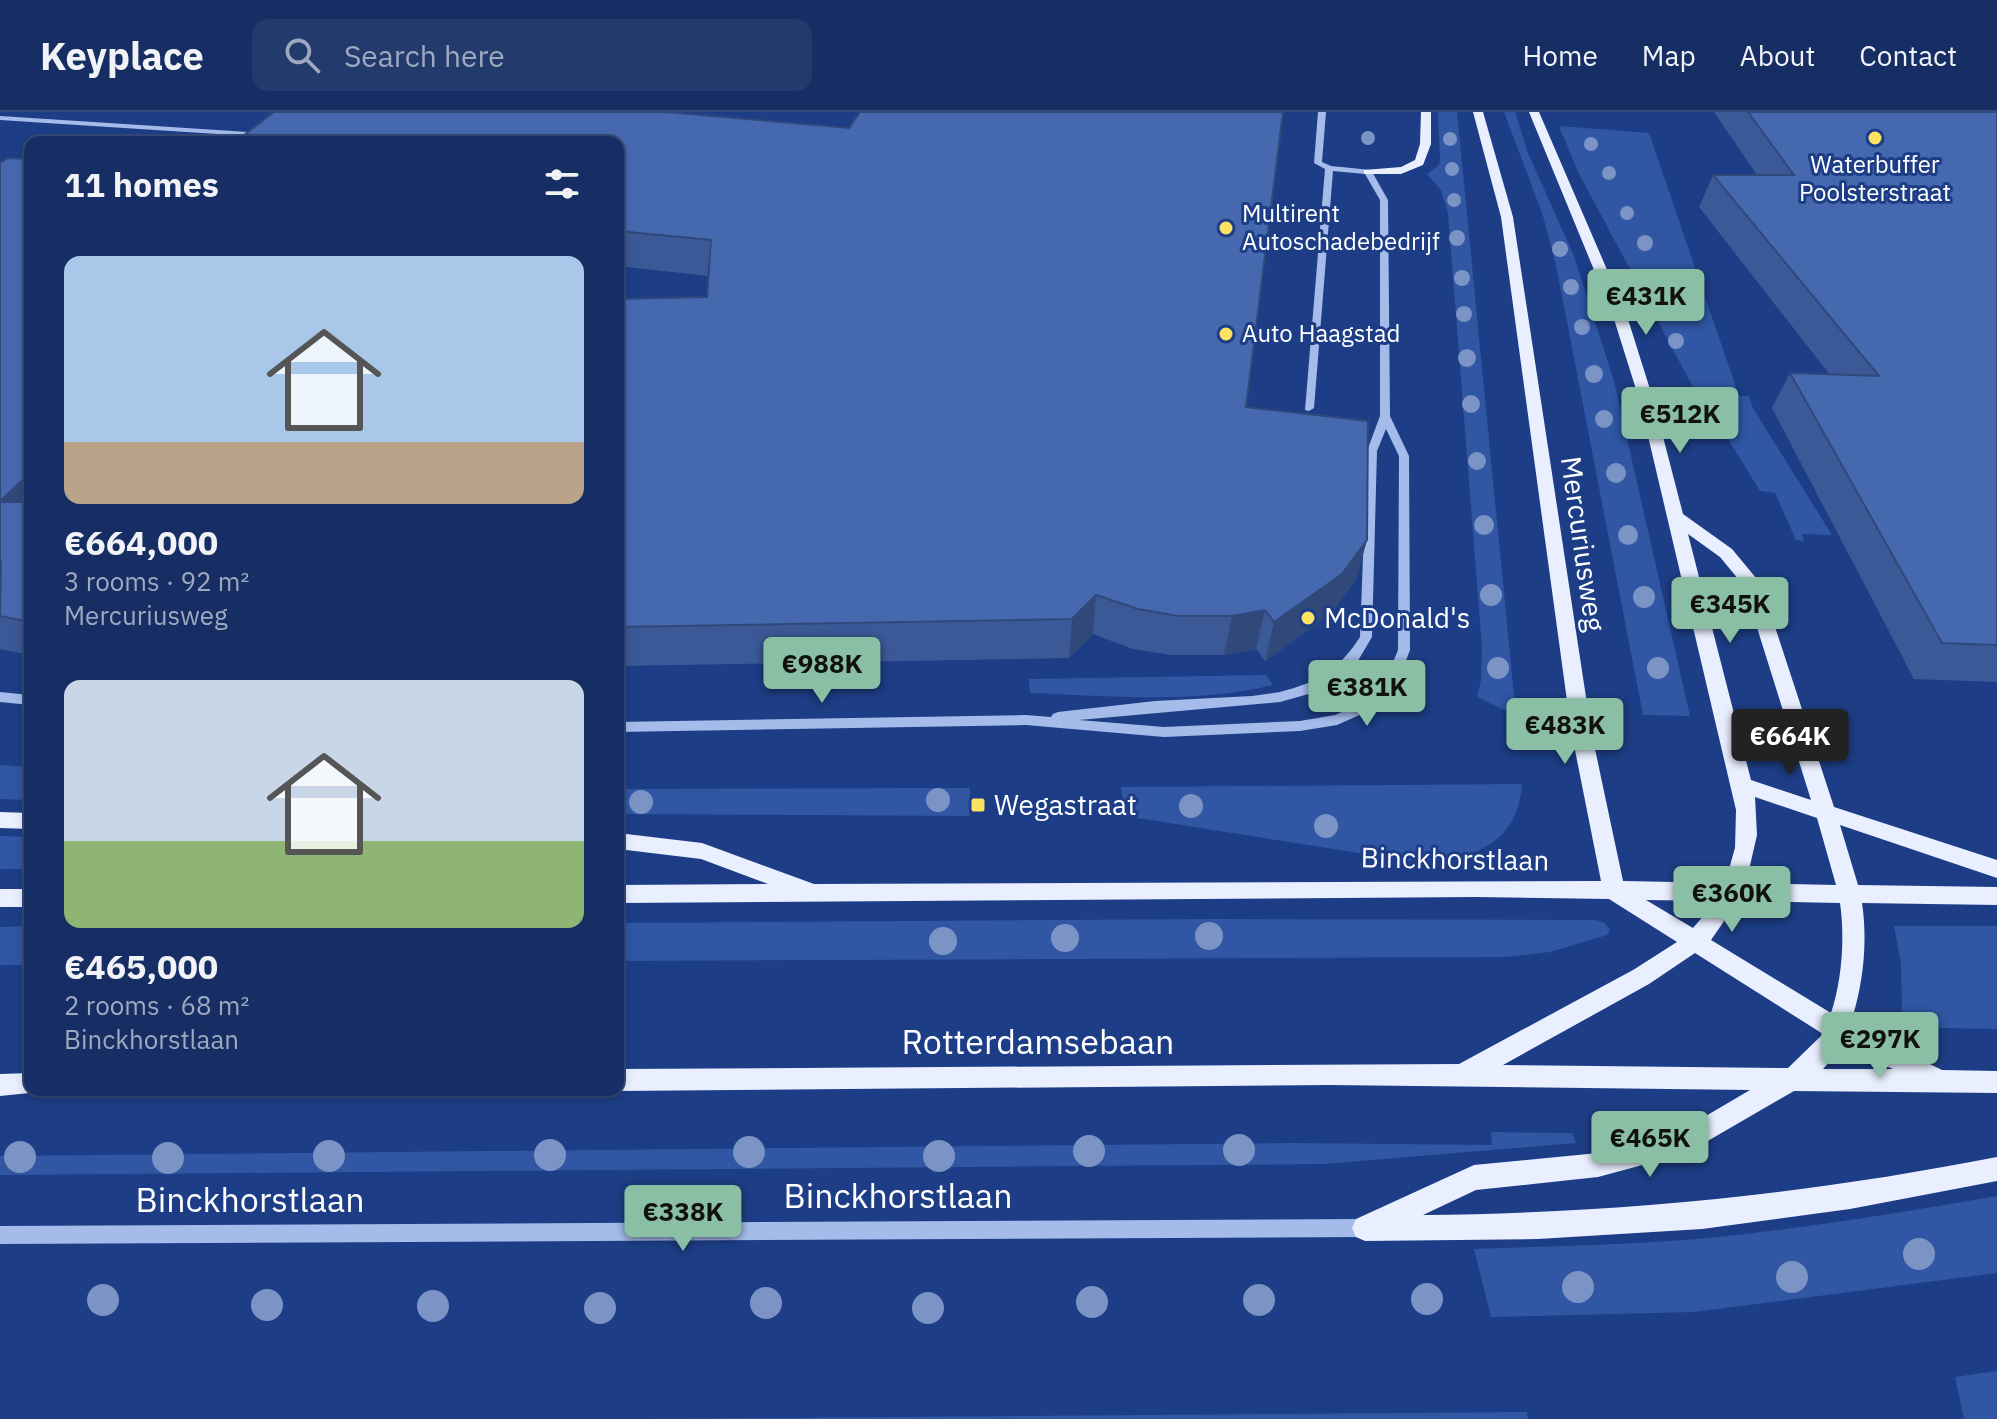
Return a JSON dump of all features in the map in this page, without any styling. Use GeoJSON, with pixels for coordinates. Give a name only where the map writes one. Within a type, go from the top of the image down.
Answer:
{"type":"FeatureCollection","features":[{"type":"Feature","properties":{"kind":"main road"},"geometry":{"type":"LineString","coordinates":[[1368,172],[1400,171],[1425,156],[1428,149],[1426,112]]}},
{"type":"Feature","properties":{"kind":"main road","name":"Mercuriusweg"},"geometry":{"type":"LineString","coordinates":[[1478,112],[1507,217],[1581,730],[1614,891]]}},
{"type":"Feature","properties":{"kind":"main road"},"geometry":{"type":"LineString","coordinates":[[1459,1077],[1628,984],[1694,941],[1709,927],[1732,893],[1741,869],[1748,834],[1742,785],[1647,402],[1620,316],[1534,112]]}},
{"type":"Feature","properties":{"kind":"main road"},"geometry":{"type":"LineString","coordinates":[[1365,1228],[1474,1178],[1598,1165],[1672,1146],[1712,1127],[1792,1079],[1820,1057],[1837,1030],[1848,996],[1854,950],[1850,894],[1752,584],[1726,553],[1675,516]]}},
{"type":"Feature","properties":{"kind":"main road"},"geometry":{"type":"LineString","coordinates":[[1742,785],[1997,869]]}},
{"type":"Feature","properties":{"kind":"main road"},"geometry":{"type":"LineString","coordinates":[[0,820],[24,821]]}},
{"type":"Feature","properties":{"kind":"main road"},"geometry":{"type":"LineString","coordinates":[[624,842],[702,851],[817,893]]}},
{"type":"Feature","properties":{"kind":"main road","name":"Binckhorstlaan"},"geometry":{"type":"LineString","coordinates":[[817,893],[1338,888],[1997,896]]}},
{"type":"Feature","properties":{"kind":"main road"},"geometry":{"type":"LineString","coordinates":[[1614,891],[1837,1030],[1896,1061],[1947,1081]]}},
{"type":"Feature","properties":{"kind":"main road"},"geometry":{"type":"LineString","coordinates":[[624,894],[817,893]]}},
{"type":"Feature","properties":{"kind":"main road"},"geometry":{"type":"LineString","coordinates":[[0,898],[24,898]]}},
{"type":"Feature","properties":{"kind":"main road","name":"Rotterdamsebaan"},"geometry":{"type":"LineString","coordinates":[[624,1080],[1329,1074],[1459,1077]]}},
{"type":"Feature","properties":{"kind":"main road"},"geometry":{"type":"LineString","coordinates":[[1459,1077],[1997,1082]]}},
{"type":"Feature","properties":{"kind":"main road"},"geometry":{"type":"LineString","coordinates":[[0,1085],[24,1084]]}},
{"type":"Feature","properties":{"kind":"main road"},"geometry":{"type":"LineString","coordinates":[[1365,1228],[1485,1228],[1701,1216],[1847,1198],[1997,1169]]}},
{"type":"Feature","properties":{"kind":"street"},"geometry":{"type":"LineString","coordinates":[[624,727],[1026,720],[1168,705],[1268,699],[1332,679],[1352,663],[1362,648],[1369,625],[1372,451],[1385,416],[1384,200],[1368,172],[1320,166],[1322,112]]}},
{"type":"Feature","properties":{"kind":"street"},"geometry":{"type":"LineString","coordinates":[[0,118],[269,136]]}},
{"type":"Feature","properties":{"kind":"street"},"geometry":{"type":"LineString","coordinates":[[1309,408],[1329,168]]}},
{"type":"Feature","properties":{"kind":"street"},"geometry":{"type":"LineString","coordinates":[[1026,720],[1164,732],[1292,727],[1347,717],[1381,695],[1400,666],[1406,615],[1404,456],[1385,416]]}},
{"type":"Feature","properties":{"kind":"street"},"geometry":{"type":"LineString","coordinates":[[0,697],[24,699]]}},
{"type":"Feature","properties":{"kind":"street","name":"Binckhorstlaan"},"geometry":{"type":"LineString","coordinates":[[0,1235],[1365,1228]]}},
{"type":"Feature","properties":{"kind":"shaded area"},"geometry":{"type":"Polygon","coordinates":[[[1438,112],[1457,112],[1516,716],[1477,697],[1482,648],[1448,213],[1441,190],[1427,174],[1439,165],[1438,112]]]}},
{"type":"Feature","properties":{"kind":"shaded area"},"geometry":{"type":"Polygon","coordinates":[[[1504,112],[1515,112],[1528,153],[1574,256],[1614,381],[1690,716],[1643,715],[1557,270],[1543,216],[1504,112]]]}},
{"type":"Feature","properties":{"kind":"shaded area"},"geometry":{"type":"Polygon","coordinates":[[[1559,126],[1649,133],[1739,396],[1749,396],[1753,408],[1832,535],[1802,534],[1804,541],[1796,540],[1775,493],[1760,491],[1715,418],[1708,415],[1578,172],[1559,126]]]}},
{"type":"Feature","properties":{"kind":"shaded area"},"geometry":{"type":"Polygon","coordinates":[[[1266,675],[1273,685],[1183,697],[1030,693],[1029,679],[1266,675]]]}},
{"type":"Feature","properties":{"kind":"shaded area"},"geometry":{"type":"Polygon","coordinates":[[[0,765],[24,767],[24,800],[0,799],[0,765]]]}},
{"type":"Feature","properties":{"kind":"shaded area"},"geometry":{"type":"Polygon","coordinates":[[[1522,784],[1518,806],[1510,823],[1486,847],[1451,858],[1410,861],[1125,816],[1121,787],[1522,784]]]}},
{"type":"Feature","properties":{"kind":"shaded area"},"geometry":{"type":"Polygon","coordinates":[[[970,788],[969,816],[624,814],[624,789],[970,788]]]}},
{"type":"Feature","properties":{"kind":"shaded area"},"geometry":{"type":"Polygon","coordinates":[[[0,836],[24,837],[24,869],[0,869],[0,836]]]}},
{"type":"Feature","properties":{"kind":"shaded area"},"geometry":{"type":"Polygon","coordinates":[[[1596,920],[1605,923],[1610,930],[1607,935],[1550,952],[1505,957],[624,961],[624,923],[1596,920]]]}},
{"type":"Feature","properties":{"kind":"shaded area"},"geometry":{"type":"Polygon","coordinates":[[[24,926],[24,965],[0,965],[0,927],[24,926]]]}},
{"type":"Feature","properties":{"kind":"shaded area"},"geometry":{"type":"Polygon","coordinates":[[[1894,926],[1997,926],[1997,1029],[1940,1028],[1902,1011],[1901,964],[1894,926]]]}},
{"type":"Feature","properties":{"kind":"shaded area"},"geometry":{"type":"Polygon","coordinates":[[[1491,1132],[1572,1133],[1576,1143],[1323,1164],[0,1175],[0,1156],[1293,1143],[1492,1145],[1491,1132]]]}},
{"type":"Feature","properties":{"kind":"shaded area"},"geometry":{"type":"Polygon","coordinates":[[[1997,1196],[1997,1273],[1694,1312],[1491,1317],[1474,1249],[1627,1244],[1718,1237],[1858,1219],[1997,1196]]]}},
{"type":"Feature","properties":{"kind":"shaded area"},"geometry":{"type":"Polygon","coordinates":[[[1997,1371],[1997,1419],[1964,1419],[1955,1377],[1997,1371]]]}},
{"type":"Feature","properties":{"kind":"shaded area"},"geometry":{"type":"Polygon","coordinates":[[[1527,1412],[1528,1419],[644,1419],[1527,1412]]]}},
{"type":"Feature","properties":{"kind":"building"},"geometry":{"type":"Polygon","coordinates":[[[274,112],[665,112],[849,128],[860,112],[1283,112],[1246,407],[1368,421],[1367,540],[1342,574],[1274,622],[1265,610],[1232,616],[1178,616],[1138,609],[1096,595],[1072,619],[624,627],[624,299],[707,297],[711,240],[624,232],[624,136],[243,136],[274,112]]]}},
{"type":"Feature","properties":{"kind":"building"},"geometry":{"type":"Polygon","coordinates":[[[1748,112],[1997,112],[1997,645],[1942,643],[1790,373],[1879,376],[1713,175],[1794,175],[1748,112]]]}},
{"type":"Feature","properties":{"kind":"building"},"geometry":{"type":"Polygon","coordinates":[[[8,158],[24,159],[24,479],[0,501],[0,163],[8,158]]]}},
{"type":"Feature","properties":{"kind":"building"},"geometry":{"type":"Polygon","coordinates":[[[0,502],[24,502],[24,621],[0,616],[0,502]]]}},
{"type":"Feature","properties":{"kind":"place","name":"Waterbuffer Poolsterstraat"},"geometry":{"type":"Point","coordinates":[1875,138]}},
{"type":"Feature","properties":{"kind":"place","name":"Multirent Autoschadebedrijf"},"geometry":{"type":"Point","coordinates":[1226,228]}},
{"type":"Feature","properties":{"kind":"place","name":"Auto Haagstad"},"geometry":{"type":"Point","coordinates":[1226,334]}},
{"type":"Feature","properties":{"kind":"place","name":"McDonald's"},"geometry":{"type":"Point","coordinates":[1308,618]}},
{"type":"Feature","properties":{"kind":"place","name":"Wegastraat"},"geometry":{"type":"Point","coordinates":[978,805]}}]}
